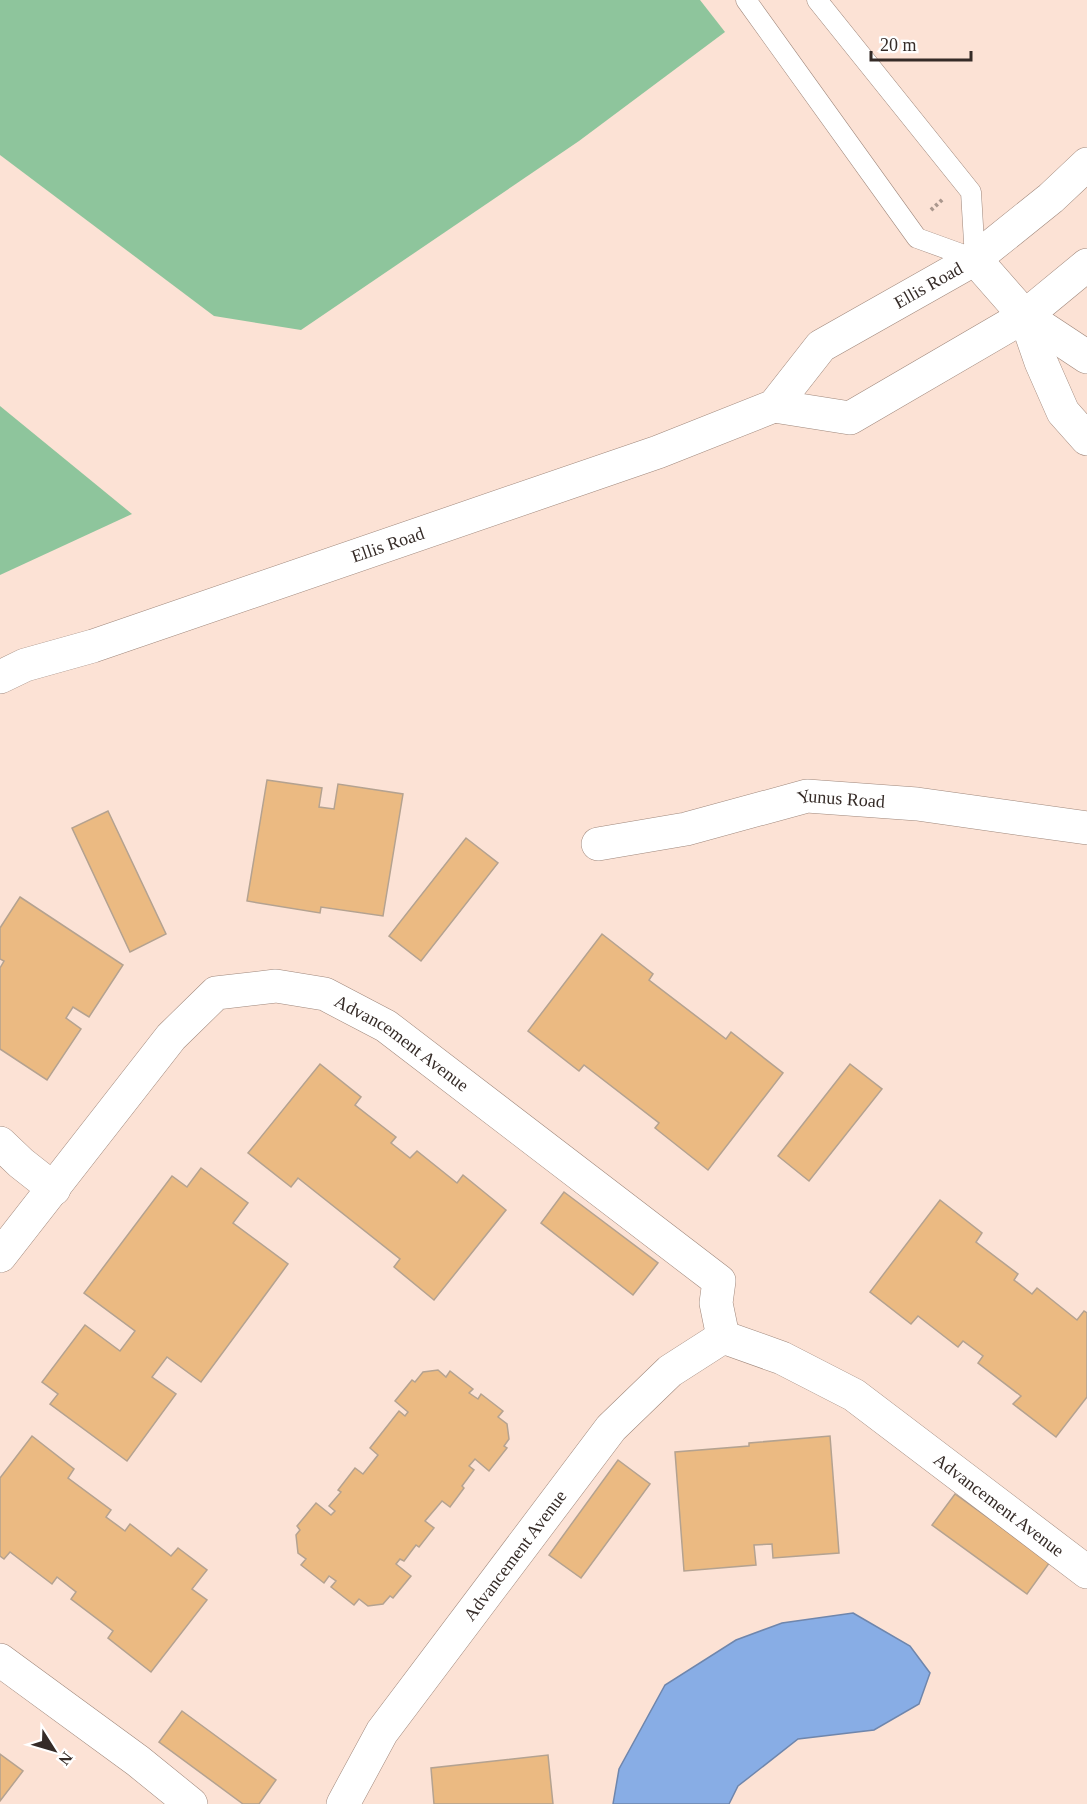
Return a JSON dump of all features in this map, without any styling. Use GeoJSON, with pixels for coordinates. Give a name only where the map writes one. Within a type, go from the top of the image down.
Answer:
{"type":"FeatureCollection","features":[{"type":"Feature","properties":{"kind":"street","name":"Ellis Road"},"geometry":{"type":"LineString","coordinates":[[0,677],[25,664],[93,646],[658,452],[774,406],[821,346],[975,259],[1051,198],[1087,164]]}},
{"type":"Feature","properties":{"kind":"street"},"geometry":{"type":"LineString","coordinates":[[975,259],[1025,316],[1087,357]]}},
{"type":"Feature","properties":{"kind":"street"},"geometry":{"type":"LineString","coordinates":[[774,406],[850,418],[1025,316],[1087,265]]}},
{"type":"Feature","properties":{"kind":"street"},"geometry":{"type":"LineString","coordinates":[[1025,316],[1041,362],[1063,412],[1087,438]]}},
{"type":"Feature","properties":{"kind":"street","name":"Yunus Road"},"geometry":{"type":"LineString","coordinates":[[598,844],[686,829],[807,796],[917,804],[1087,828]]}},
{"type":"Feature","properties":{"kind":"street","name":"Advancement Avenue"},"geometry":{"type":"LineString","coordinates":[[0,1256],[171,1036],[216,993],[276,986],[325,994],[387,1026],[719,1281],[716,1303],[723,1337]]}},
{"type":"Feature","properties":{"kind":"street"},"geometry":{"type":"LineString","coordinates":[[0,1143],[54,1189]]}},
{"type":"Feature","properties":{"kind":"street","name":"Advancement Avenue"},"geometry":{"type":"LineString","coordinates":[[723,1337],[782,1358],[854,1395],[1087,1572]]}},
{"type":"Feature","properties":{"kind":"street","name":"Advancement Avenue"},"geometry":{"type":"LineString","coordinates":[[343,1804],[382,1732],[611,1428],[670,1371],[723,1337]]}},
{"type":"Feature","properties":{"kind":"street"},"geometry":{"type":"LineString","coordinates":[[0,1660],[138,1761],[191,1804]]}},
{"type":"Feature","properties":{"kind":"lane"},"geometry":{"type":"LineString","coordinates":[[746,0],[917,238],[975,259],[970,192],[817,0]]}},
{"type":"Feature","properties":{"kind":"path"},"geometry":{"type":"LineString","coordinates":[[931,210],[945,197]]}},
{"type":"Feature","properties":{"kind":"green space"},"geometry":{"type":"Polygon","coordinates":[[[0,0],[700,0],[725,32],[579,141],[301,330],[214,316],[0,155],[0,0]]]}},
{"type":"Feature","properties":{"kind":"green space"},"geometry":{"type":"Polygon","coordinates":[[[0,406],[132,514],[0,575],[0,406]]]}},
{"type":"Feature","properties":{"kind":"water"},"geometry":{"type":"Polygon","coordinates":[[[853,1613],[910,1646],[930,1673],[919,1704],[874,1730],[798,1739],[738,1786],[729,1804],[613,1804],[619,1769],[665,1685],[736,1640],[782,1623],[853,1613]]]}},
{"type":"Feature","properties":{"kind":"building"},"geometry":{"type":"Polygon","coordinates":[[[267,780],[322,788],[319,807],[334,809],[338,784],[403,794],[383,916],[321,907],[320,913],[247,901],[267,780]]]}},
{"type":"Feature","properties":{"kind":"building"},"geometry":{"type":"Polygon","coordinates":[[[108,811],[166,934],[130,952],[72,828],[108,811]]]}},
{"type":"Feature","properties":{"kind":"building"},"geometry":{"type":"Polygon","coordinates":[[[466,838],[498,863],[421,961],[389,936],[466,838]]]}},
{"type":"Feature","properties":{"kind":"building"},"geometry":{"type":"Polygon","coordinates":[[[20,897],[123,965],[89,1017],[73,1007],[66,1018],[81,1029],[47,1080],[0,1049],[0,968],[4,961],[0,959],[0,928],[20,897]]]}},
{"type":"Feature","properties":{"kind":"building"},"geometry":{"type":"Polygon","coordinates":[[[602,934],[653,974],[649,980],[726,1039],[731,1032],[783,1073],[708,1170],[655,1128],[659,1123],[584,1065],[579,1071],[528,1031],[602,934]]]}},
{"type":"Feature","properties":{"kind":"building"},"geometry":{"type":"Polygon","coordinates":[[[320,1064],[361,1097],[355,1105],[396,1137],[391,1143],[410,1158],[417,1151],[457,1183],[463,1175],[506,1210],[434,1300],[394,1267],[400,1259],[298,1178],[291,1187],[248,1153],[320,1064]]]}},
{"type":"Feature","properties":{"kind":"building"},"geometry":{"type":"Polygon","coordinates":[[[850,1064],[882,1089],[809,1181],[778,1156],[850,1064]]]}},
{"type":"Feature","properties":{"kind":"building"},"geometry":{"type":"Polygon","coordinates":[[[201,1168],[248,1203],[233,1223],[288,1264],[201,1382],[167,1357],[152,1377],[176,1394],[127,1461],[50,1404],[58,1394],[42,1382],[85,1325],[120,1351],[135,1331],[84,1293],[172,1176],[187,1187],[201,1168]]]}},
{"type":"Feature","properties":{"kind":"building"},"geometry":{"type":"Polygon","coordinates":[[[564,1192],[658,1263],[633,1295],[541,1223],[564,1192]]]}},
{"type":"Feature","properties":{"kind":"building"},"geometry":{"type":"Polygon","coordinates":[[[940,1200],[982,1233],[976,1242],[1018,1274],[1014,1280],[1032,1294],[1037,1288],[1077,1320],[1084,1311],[1087,1313],[1087,1397],[1056,1437],[1013,1404],[1021,1396],[978,1363],[983,1356],[963,1341],[958,1347],[918,1316],[911,1324],[870,1292],[940,1200]]]}},
{"type":"Feature","properties":{"kind":"building"},"geometry":{"type":"Polygon","coordinates":[[[438,1370],[446,1377],[450,1371],[473,1389],[469,1393],[478,1399],[481,1394],[503,1411],[498,1417],[507,1424],[509,1439],[504,1446],[507,1448],[489,1471],[475,1459],[469,1466],[474,1470],[450,1507],[442,1501],[425,1521],[434,1528],[419,1547],[416,1545],[404,1561],[400,1559],[396,1564],[411,1576],[393,1598],[390,1596],[383,1604],[368,1606],[359,1599],[354,1605],[331,1587],[336,1581],[329,1576],[324,1583],[301,1565],[306,1559],[298,1553],[296,1535],[300,1530],[297,1526],[316,1503],[331,1515],[335,1511],[329,1506],[341,1492],[338,1490],[355,1468],[363,1474],[378,1455],[370,1448],[399,1411],[405,1416],[408,1412],[395,1401],[412,1380],[415,1382],[423,1372],[438,1370]]]}},
{"type":"Feature","properties":{"kind":"building"},"geometry":{"type":"Polygon","coordinates":[[[32,1436],[74,1469],[68,1478],[111,1510],[106,1517],[125,1531],[130,1524],[171,1556],[178,1548],[207,1570],[192,1589],[207,1600],[151,1672],[108,1638],[113,1631],[71,1599],[76,1592],[57,1577],[52,1584],[10,1552],[4,1559],[0,1556],[0,1478],[32,1436]]]}},
{"type":"Feature","properties":{"kind":"building"},"geometry":{"type":"Polygon","coordinates":[[[830,1436],[839,1553],[773,1558],[772,1544],[754,1545],[756,1565],[684,1571],[675,1452],[830,1436]]]}},
{"type":"Feature","properties":{"kind":"building"},"geometry":{"type":"Polygon","coordinates":[[[618,1460],[650,1484],[581,1578],[549,1555],[618,1460]]]}},
{"type":"Feature","properties":{"kind":"building"},"geometry":{"type":"Polygon","coordinates":[[[955,1494],[1050,1562],[1027,1594],[932,1525],[955,1494]]]}},
{"type":"Feature","properties":{"kind":"building"},"geometry":{"type":"Polygon","coordinates":[[[182,1711],[276,1780],[259,1804],[243,1804],[159,1742],[182,1711]]]}},
{"type":"Feature","properties":{"kind":"building"},"geometry":{"type":"Polygon","coordinates":[[[0,1754],[23,1771],[0,1801],[0,1754]]]}},
{"type":"Feature","properties":{"kind":"building"},"geometry":{"type":"Polygon","coordinates":[[[548,1755],[553,1804],[434,1804],[431,1768],[548,1755]]]}}]}
